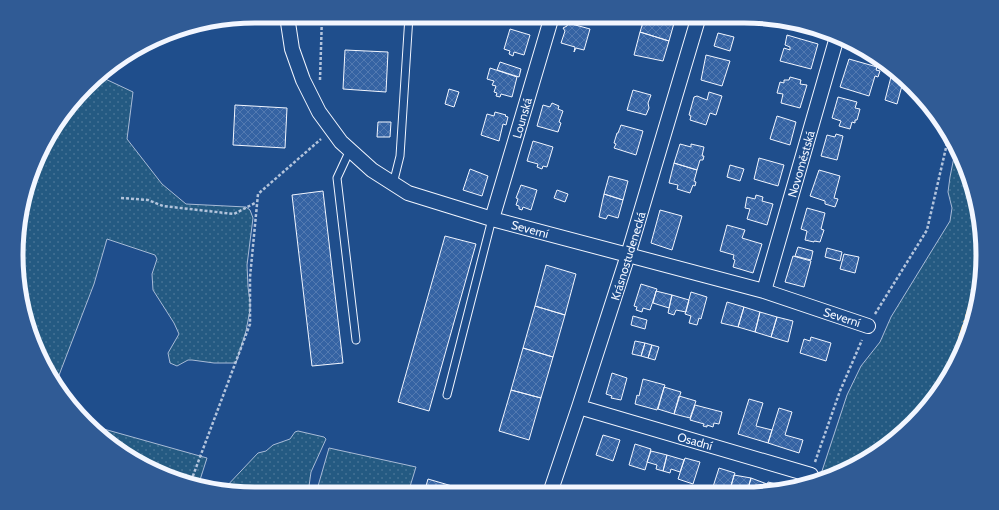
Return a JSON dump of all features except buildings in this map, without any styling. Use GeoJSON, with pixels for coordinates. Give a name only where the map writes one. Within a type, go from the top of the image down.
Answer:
{"type":"FeatureCollection","features":[{"type":"Feature","properties":{"kind":"street","name":"Severní"},"geometry":{"type":"LineString","coordinates":[[288,23],[292,49],[303,80],[319,112],[341,142],[372,170],[408,193],[492,219],[764,291],[868,326]]}},
{"type":"Feature","properties":{"kind":"street","name":"Lounská"},"geometry":{"type":"LineString","coordinates":[[492,219],[550,23]]}},
{"type":"Feature","properties":{"kind":"street","name":"Krásnostudenecká"},"geometry":{"type":"LineString","coordinates":[[552,487],[628,255],[697,23]]}},
{"type":"Feature","properties":{"kind":"street","name":"Novoměstská"},"geometry":{"type":"LineString","coordinates":[[764,291],[836,42]]}},
{"type":"Feature","properties":{"kind":"street","name":"Osadní"},"geometry":{"type":"LineString","coordinates":[[579,407],[811,475]]}},
{"type":"Feature","properties":{"kind":"lane"},"geometry":{"type":"LineString","coordinates":[[393,184],[400,156],[409,23]]}},
{"type":"Feature","properties":{"kind":"lane"},"geometry":{"type":"LineString","coordinates":[[350,150],[337,178],[356,340]]}},
{"type":"Feature","properties":{"kind":"lane"},"geometry":{"type":"LineString","coordinates":[[447,395],[492,219]]}},
{"type":"Feature","properties":{"kind":"path"},"geometry":{"type":"LineString","coordinates":[[320,80],[322,23]]}},
{"type":"Feature","properties":{"kind":"path"},"geometry":{"type":"LineString","coordinates":[[192,478],[250,324],[250,277],[258,194],[332,129]]}},
{"type":"Feature","properties":{"kind":"path"},"geometry":{"type":"LineString","coordinates":[[811,475],[840,391],[868,326],[927,230],[947,143]]}},
{"type":"Feature","properties":{"kind":"path"},"geometry":{"type":"LineString","coordinates":[[121,198],[148,200],[163,206],[234,214],[256,203]]}},
{"type":"Feature","properties":{"kind":"shaded area"},"geometry":{"type":"Polygon","coordinates":[[[105,79],[133,92],[127,139],[162,184],[186,204],[246,207],[250,210],[253,218],[247,265],[250,310],[246,331],[236,363],[214,363],[188,360],[177,366],[170,363],[168,353],[179,334],[174,323],[153,290],[152,274],[157,259],[155,255],[107,239],[94,284],[58,378],[47,358],[35,330],[27,300],[23,270],[23,240],[27,210],[35,180],[54,139],[62,126],[81,102],[105,79]]]}},
{"type":"Feature","properties":{"kind":"shaded area"},"geometry":{"type":"Polygon","coordinates":[[[954,157],[964,180],[972,210],[976,240],[976,270],[972,300],[964,330],[952,358],[937,384],[928,396],[897,429],[873,448],[860,456],[821,474],[847,395],[861,366],[880,342],[891,317],[950,221],[952,208],[948,192],[954,157]]]}},
{"type":"Feature","properties":{"kind":"shaded area"},"geometry":{"type":"Polygon","coordinates":[[[101,428],[207,458],[200,480],[180,475],[139,456],[126,448],[101,428]]]}},
{"type":"Feature","properties":{"kind":"shaded area"},"geometry":{"type":"Polygon","coordinates":[[[298,431],[324,437],[326,439],[311,472],[309,487],[240,487],[227,485],[258,453],[266,451],[273,445],[290,439],[295,432],[298,431]]]}},
{"type":"Feature","properties":{"kind":"shaded area"},"geometry":{"type":"Polygon","coordinates":[[[329,448],[416,467],[410,487],[318,487],[329,448]]]}},
{"type":"Feature","properties":{"kind":"power"},"geometry":{"type":"LineString","coordinates":[[952,357],[973,293]]}}]}
